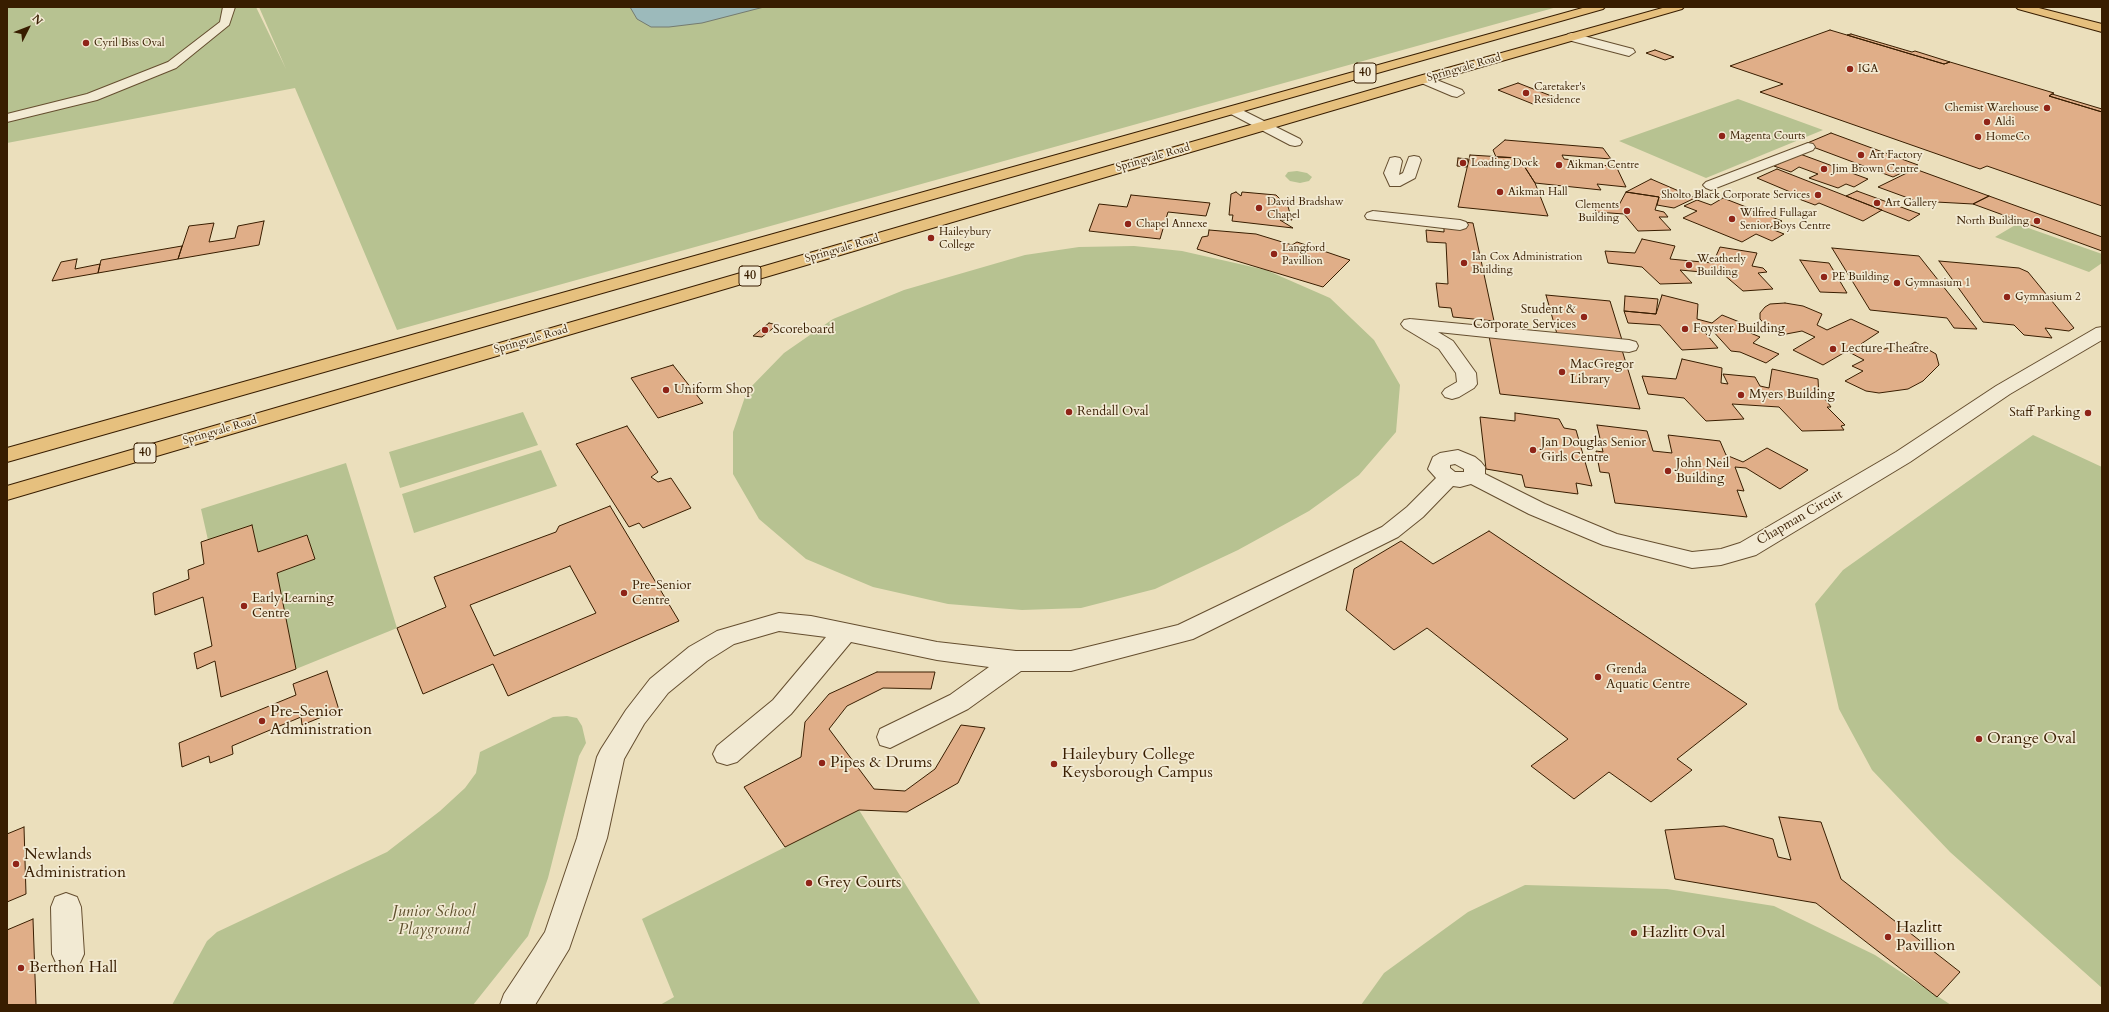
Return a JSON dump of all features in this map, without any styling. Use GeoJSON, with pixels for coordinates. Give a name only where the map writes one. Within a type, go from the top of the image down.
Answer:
{"type":"FeatureCollection","features":[{"type":"Feature","properties":{"kind":"main road","name":"Springvale Road"},"geometry":{"type":"LineString","coordinates":[[7,455],[1599,7]]}},
{"type":"Feature","properties":{"kind":"main road","name":"Springvale Road"},"geometry":{"type":"LineString","coordinates":[[7,493],[1424,79],[1678,7]]}},
{"type":"Feature","properties":{"kind":"main road"},"geometry":{"type":"LineString","coordinates":[[2022,7],[2102,28]]}},
{"type":"Feature","properties":{"kind":"street"},"geometry":{"type":"LineString","coordinates":[[7,118],[92,97],[172,65],[225,23],[229,7]]}},
{"type":"Feature","properties":{"kind":"street"},"geometry":{"type":"LineString","coordinates":[[1572,38],[1629,52]]}},
{"type":"Feature","properties":{"kind":"street"},"geometry":{"type":"LineString","coordinates":[[1424,79],[1457,93]]}},
{"type":"Feature","properties":{"kind":"street"},"geometry":{"type":"LineString","coordinates":[[1234,110],[1295,142]]}},
{"type":"Feature","properties":{"kind":"street"},"geometry":{"type":"LineString","coordinates":[[1711,185],[1808,147]]}},
{"type":"Feature","properties":{"kind":"street"},"geometry":{"type":"LineString","coordinates":[[1395,161],[1391,173],[1395,183],[1410,176],[1414,160]]}},
{"type":"Feature","properties":{"kind":"street"},"geometry":{"type":"LineString","coordinates":[[1373,216],[1460,225]]}},
{"type":"Feature","properties":{"kind":"street"},"geometry":{"type":"LineString","coordinates":[[1452,393],[1467,384],[1466,373],[1446,345],[1410,324],[1630,346]]}},
{"type":"Feature","properties":{"kind":"street","name":"Chapman Circuit"},"geometry":{"type":"LineString","coordinates":[[1016,661],[1071,661],[1184,633],[1382,537],[1461,477],[1512,495],[1537,509],[1611,540],[1692,560],[1721,557],[1748,549],[1903,458],[2003,390],[2101,331]]}},
{"type":"Feature","properties":{"kind":"street"},"geometry":{"type":"LineString","coordinates":[[516,1005],[558,939],[592,838],[611,757],[635,717],[659,686],[698,654],[726,637],[779,622],[811,625],[937,650],[1016,661]]}},
{"type":"Feature","properties":{"kind":"street"},"geometry":{"type":"LineString","coordinates":[[727,754],[782,707],[845,632]]}},
{"type":"Feature","properties":{"kind":"street"},"geometry":{"type":"LineString","coordinates":[[890,738],[959,702],[1016,661]]}},
{"type":"Feature","properties":{"kind":"street"},"geometry":{"type":"LineString","coordinates":[[66,906],[68,954]]}},
{"type":"Feature","properties":{"kind":"green space"},"geometry":{"type":"Polygon","coordinates":[[[7,7],[256,7],[286,69],[259,7],[1557,7],[397,330],[295,88],[7,143],[7,7]]]}},
{"type":"Feature","properties":{"kind":"green space","name":"Magenta Courts"},"geometry":{"type":"Polygon","coordinates":[[[1738,99],[1823,130],[1706,178],[1619,141],[1738,99]]]}},
{"type":"Feature","properties":{"kind":"green space"},"geometry":{"type":"Polygon","coordinates":[[[1297,171],[1307,173],[1312,177],[1309,181],[1300,183],[1290,181],[1285,176],[1288,172],[1297,171]]]}},
{"type":"Feature","properties":{"kind":"green space"},"geometry":{"type":"Polygon","coordinates":[[[2017,224],[2102,254],[2102,263],[2089,272],[1995,237],[2017,224]]]}},
{"type":"Feature","properties":{"kind":"green space","name":"Rendall Oval"},"geometry":{"type":"Polygon","coordinates":[[[1134,246],[1182,251],[1266,270],[1330,298],[1374,340],[1400,385],[1396,432],[1359,475],[1309,511],[1238,550],[1155,589],[1081,608],[1022,610],[948,604],[873,587],[806,559],[759,519],[733,474],[733,432],[747,391],[784,353],[833,319],[904,290],[1025,255],[1079,247],[1134,246]]]}},
{"type":"Feature","properties":{"kind":"green space"},"geometry":{"type":"Polygon","coordinates":[[[523,412],[538,445],[400,488],[389,452],[523,412]]]}},
{"type":"Feature","properties":{"kind":"green space","name":"Orange Oval"},"geometry":{"type":"Polygon","coordinates":[[[2033,435],[2102,467],[2102,988],[1950,852],[1872,770],[1839,709],[1815,604],[1843,570],[2033,435]]]}},
{"type":"Feature","properties":{"kind":"green space"},"geometry":{"type":"Polygon","coordinates":[[[541,450],[557,486],[414,533],[402,494],[541,450]]]}},
{"type":"Feature","properties":{"kind":"green space"},"geometry":{"type":"Polygon","coordinates":[[[346,463],[397,628],[296,669],[277,573],[315,559],[307,535],[258,552],[252,525],[208,540],[201,509],[346,463]]]}},
{"type":"Feature","properties":{"kind":"green space","name":"Junior School Playground"},"geometry":{"type":"Polygon","coordinates":[[[567,716],[577,718],[582,726],[586,743],[579,756],[548,878],[528,936],[473,1005],[172,1005],[207,941],[217,932],[387,852],[440,811],[465,788],[476,773],[480,752],[553,717],[567,716]]]}},
{"type":"Feature","properties":{"kind":"green space","name":"Grey Courts"},"geometry":{"type":"Polygon","coordinates":[[[859,810],[981,1005],[660,1005],[674,997],[642,919],[859,810]]]}},
{"type":"Feature","properties":{"kind":"green space","name":"Hazlitt Oval"},"geometry":{"type":"Polygon","coordinates":[[[1525,885],[1667,889],[1774,906],[1875,955],[1951,1005],[1361,1005],[1384,973],[1468,912],[1525,885]]]}},
{"type":"Feature","properties":{"kind":"water"},"geometry":{"type":"Polygon","coordinates":[[[630,7],[764,7],[702,23],[669,27],[651,27],[637,19],[630,7]]]}},
{"type":"Feature","properties":{"kind":"building"},"geometry":{"type":"Polygon","coordinates":[[[1830,30],[1944,64],[1950,62],[2054,93],[2049,96],[2102,112],[2102,206],[1987,166],[1980,169],[1760,92],[1783,84],[1730,66],[1830,30]]]}},
{"type":"Feature","properties":{"kind":"building"},"geometry":{"type":"Polygon","coordinates":[[[1851,34],[1950,62],[1944,64],[1847,35],[1851,34]]]}},
{"type":"Feature","properties":{"kind":"building"},"geometry":{"type":"Polygon","coordinates":[[[1655,50],[1674,57],[1665,60],[1646,53],[1655,50]]]}},
{"type":"Feature","properties":{"kind":"building","name":"Caretaker's Residence"},"geometry":{"type":"Polygon","coordinates":[[[1518,83],[1554,97],[1533,104],[1498,90],[1518,83]]]}},
{"type":"Feature","properties":{"kind":"building"},"geometry":{"type":"Polygon","coordinates":[[[2052,94],[2102,109],[2102,112],[2049,96],[2052,94]]]}},
{"type":"Feature","properties":{"kind":"building","name":"Art Factory"},"geometry":{"type":"Polygon","coordinates":[[[1831,133],[1918,165],[1893,177],[1805,144],[1831,133]]]}},
{"type":"Feature","properties":{"kind":"building","name":"Aikman Centre"},"geometry":{"type":"Polygon","coordinates":[[[1505,140],[1603,148],[1611,159],[1562,155],[1564,159],[1573,160],[1575,164],[1616,166],[1626,187],[1597,184],[1601,190],[1535,183],[1519,158],[1496,157],[1493,150],[1505,140]]]}},
{"type":"Feature","properties":{"kind":"building","name":"Jim Brown Centre"},"geometry":{"type":"Polygon","coordinates":[[[1800,154],[1868,179],[1854,187],[1846,184],[1838,188],[1809,178],[1818,174],[1799,167],[1791,172],[1774,166],[1800,154]]]}},
{"type":"Feature","properties":{"kind":"building","name":"Aikman Hall"},"geometry":{"type":"Polygon","coordinates":[[[1470,155],[1519,158],[1535,183],[1548,216],[1458,207],[1470,155]]]}},
{"type":"Feature","properties":{"kind":"building","name":"Loading Dock"},"geometry":{"type":"Polygon","coordinates":[[[1458,158],[1468,159],[1467,167],[1457,166],[1458,158]]]}},
{"type":"Feature","properties":{"kind":"building","name":"Sholto Black Corporate Services"},"geometry":{"type":"Polygon","coordinates":[[[1777,169],[1882,210],[1863,221],[1819,203],[1815,205],[1791,196],[1795,194],[1757,178],[1777,169]]]}},
{"type":"Feature","properties":{"kind":"building"},"geometry":{"type":"Polygon","coordinates":[[[1915,169],[1989,196],[1973,204],[1936,202],[1930,206],[1878,187],[1915,169]]]}},
{"type":"Feature","properties":{"kind":"building"},"geometry":{"type":"Polygon","coordinates":[[[1651,179],[1695,198],[1674,208],[1657,205],[1659,197],[1626,192],[1651,179]]]}},
{"type":"Feature","properties":{"kind":"building","name":"Art Gallery"},"geometry":{"type":"Polygon","coordinates":[[[1857,191],[1920,214],[1909,221],[1846,196],[1857,191]]]}},
{"type":"Feature","properties":{"kind":"building","name":"David Bradshaw Chapel"},"geometry":{"type":"Polygon","coordinates":[[[1236,192],[1241,196],[1242,192],[1276,195],[1281,200],[1286,200],[1292,220],[1280,220],[1293,228],[1232,221],[1233,215],[1229,215],[1231,194],[1236,192]]]}},
{"type":"Feature","properties":{"kind":"building","name":"Clements Building"},"geometry":{"type":"Polygon","coordinates":[[[1626,192],[1659,197],[1655,210],[1664,212],[1668,217],[1659,217],[1671,230],[1638,231],[1624,214],[1596,212],[1593,203],[1619,205],[1626,192]]]}},
{"type":"Feature","properties":{"kind":"building","name":"Chapel Annexe"},"geometry":{"type":"Polygon","coordinates":[[[1131,195],[1210,203],[1206,216],[1168,212],[1160,239],[1089,231],[1099,204],[1127,207],[1131,195]]]}},
{"type":"Feature","properties":{"kind":"building","name":"North Building"},"geometry":{"type":"Polygon","coordinates":[[[1989,196],[2102,237],[2102,251],[1973,204],[1989,196]]]}},
{"type":"Feature","properties":{"kind":"building","name":"Wilfred Fullagar Senior Boys Centre"},"geometry":{"type":"Polygon","coordinates":[[[1723,198],[1782,221],[1769,228],[1784,234],[1772,241],[1756,234],[1742,242],[1683,218],[1697,211],[1684,206],[1697,200],[1711,205],[1723,198]]]}},
{"type":"Feature","properties":{"kind":"building","name":"Ian Cox Administration Building"},"geometry":{"type":"Polygon","coordinates":[[[1444,220],[1473,223],[1494,321],[1453,317],[1451,308],[1439,307],[1436,283],[1448,284],[1446,243],[1427,242],[1426,230],[1444,232],[1444,220]]]}},
{"type":"Feature","properties":{"kind":"building"},"geometry":{"type":"Polygon","coordinates":[[[264,221],[259,245],[178,259],[189,226],[214,223],[209,242],[235,238],[238,226],[264,221]]]}},
{"type":"Feature","properties":{"kind":"building","name":"Langford Pavillion"},"geometry":{"type":"Polygon","coordinates":[[[1209,230],[1256,234],[1292,245],[1297,242],[1350,260],[1323,287],[1197,249],[1202,237],[1208,236],[1209,230]]]}},
{"type":"Feature","properties":{"kind":"building","name":"Weatherly Building"},"geometry":{"type":"Polygon","coordinates":[[[1642,239],[1675,246],[1670,259],[1713,263],[1720,247],[1757,253],[1752,266],[1763,268],[1767,272],[1758,273],[1773,289],[1743,291],[1723,274],[1680,270],[1692,283],[1660,284],[1642,267],[1608,263],[1605,251],[1635,253],[1642,239]]]}},
{"type":"Feature","properties":{"kind":"building"},"geometry":{"type":"Polygon","coordinates":[[[182,246],[178,259],[98,273],[101,260],[182,246]]]}},
{"type":"Feature","properties":{"kind":"building","name":"Gymnasium 1"},"geometry":{"type":"Polygon","coordinates":[[[1832,248],[1919,256],[1977,329],[1954,328],[1947,318],[1870,310],[1832,248]]]}},
{"type":"Feature","properties":{"kind":"building"},"geometry":{"type":"Polygon","coordinates":[[[77,259],[75,269],[100,264],[98,273],[52,281],[61,262],[77,259]]]}},
{"type":"Feature","properties":{"kind":"building","name":"PE Building"},"geometry":{"type":"Polygon","coordinates":[[[1800,260],[1829,263],[1847,293],[1820,292],[1800,260]]]}},
{"type":"Feature","properties":{"kind":"building","name":"Gymnasium 2"},"geometry":{"type":"Polygon","coordinates":[[[1939,261],[2019,268],[2028,272],[2074,328],[2069,331],[2045,328],[2052,338],[2024,335],[2014,325],[1983,322],[1939,261]]]}},
{"type":"Feature","properties":{"kind":"building","name":"Student & Corporate Services"},"geometry":{"type":"Polygon","coordinates":[[[1546,295],[1610,301],[1622,340],[1557,334],[1546,295]]]}},
{"type":"Feature","properties":{"kind":"building","name":"Foyster Building"},"geometry":{"type":"Polygon","coordinates":[[[1662,295],[1698,304],[1697,319],[1712,323],[1722,315],[1747,325],[1741,329],[1760,337],[1753,343],[1779,354],[1766,363],[1740,352],[1731,351],[1711,329],[1702,329],[1718,348],[1682,350],[1660,325],[1628,323],[1624,311],[1656,314],[1662,295]]]}},
{"type":"Feature","properties":{"kind":"building"},"geometry":{"type":"Polygon","coordinates":[[[1625,296],[1658,299],[1656,314],[1624,311],[1625,296]]]}},
{"type":"Feature","properties":{"kind":"building","name":"Lecture Theatre"},"geometry":{"type":"Polygon","coordinates":[[[1785,303],[1803,306],[1822,314],[1817,325],[1827,330],[1851,319],[1879,332],[1861,344],[1877,352],[1887,348],[1898,352],[1915,342],[1936,354],[1939,365],[1923,381],[1908,389],[1879,393],[1866,391],[1845,381],[1863,371],[1852,366],[1864,360],[1847,351],[1823,365],[1793,350],[1815,337],[1802,331],[1781,335],[1768,328],[1760,319],[1760,313],[1765,307],[1770,304],[1785,303]]]}},
{"type":"Feature","properties":{"kind":"building","name":"Scoreboard"},"geometry":{"type":"Polygon","coordinates":[[[769,323],[777,325],[762,337],[753,336],[769,323]]]}},
{"type":"Feature","properties":{"kind":"building","name":"MacGregor Library"},"geometry":{"type":"Polygon","coordinates":[[[1489,336],[1622,350],[1640,409],[1500,394],[1489,336]]]}},
{"type":"Feature","properties":{"kind":"building","name":"Myers Building"},"geometry":{"type":"Polygon","coordinates":[[[1682,359],[1722,368],[1721,383],[1728,384],[1723,374],[1755,377],[1760,386],[1769,388],[1772,369],[1818,379],[1819,397],[1825,399],[1831,407],[1827,407],[1845,425],[1841,426],[1844,430],[1802,431],[1779,407],[1732,404],[1744,419],[1706,421],[1684,398],[1648,394],[1642,376],[1676,379],[1682,359]]]}},
{"type":"Feature","properties":{"kind":"building","name":"Uniform Shop"},"geometry":{"type":"Polygon","coordinates":[[[673,365],[703,403],[658,418],[631,378],[673,365]]]}},
{"type":"Feature","properties":{"kind":"building","name":"Jan Douglas Senior Girls Centre"},"geometry":{"type":"Polygon","coordinates":[[[1515,413],[1559,419],[1564,428],[1576,430],[1592,486],[1576,483],[1578,494],[1525,487],[1522,475],[1486,469],[1480,417],[1515,421],[1515,413]]]}},
{"type":"Feature","properties":{"kind":"building","name":"John Neil Building"},"geometry":{"type":"Polygon","coordinates":[[[1597,425],[1647,431],[1653,451],[1672,453],[1668,435],[1720,441],[1726,455],[1743,462],[1767,448],[1808,470],[1780,489],[1746,468],[1735,467],[1744,491],[1737,490],[1747,517],[1615,503],[1609,473],[1600,472],[1596,451],[1603,452],[1597,425]]]}},
{"type":"Feature","properties":{"kind":"building"},"geometry":{"type":"Polygon","coordinates":[[[627,426],[658,472],[651,477],[658,482],[671,478],[691,508],[643,528],[639,523],[629,527],[576,444],[627,426]]]}},
{"type":"Feature","properties":{"kind":"building","name":"Pre-Senior Centre"},"geometry":{"type":"Polygon","coordinates":[[[610,506],[679,621],[508,696],[493,664],[423,694],[397,628],[446,607],[434,577],[556,532],[559,526],[610,506]],[[570,566],[470,605],[494,656],[596,613],[570,566]]]}},
{"type":"Feature","properties":{"kind":"building","name":"Early Learning Centre"},"geometry":{"type":"Polygon","coordinates":[[[252,525],[258,552],[307,535],[315,559],[277,573],[296,669],[221,697],[215,661],[197,669],[194,653],[212,646],[203,597],[155,615],[153,593],[189,579],[188,570],[204,564],[201,542],[252,525]]]}},
{"type":"Feature","properties":{"kind":"building","name":"Grenda Aquatic Centre"},"geometry":{"type":"Polygon","coordinates":[[[1489,531],[1747,704],[1677,759],[1692,770],[1651,802],[1609,772],[1574,799],[1531,766],[1568,739],[1427,628],[1394,650],[1346,610],[1354,569],[1401,541],[1433,564],[1489,531]]]}},
{"type":"Feature","properties":{"kind":"building","name":"Pre-Senior Administration"},"geometry":{"type":"Polygon","coordinates":[[[327,671],[339,710],[302,725],[301,717],[232,746],[233,754],[210,763],[209,756],[182,767],[179,743],[296,695],[293,684],[327,671]]]}},
{"type":"Feature","properties":{"kind":"building","name":"Pipes & Drums"},"geometry":{"type":"Polygon","coordinates":[[[877,672],[935,672],[931,689],[883,688],[847,706],[829,729],[874,789],[905,791],[935,769],[961,725],[985,728],[958,783],[907,812],[859,810],[785,847],[744,787],[801,757],[805,722],[829,694],[877,672]]]}},
{"type":"Feature","properties":{"kind":"building","name":"Hazlitt Pavillion"},"geometry":{"type":"Polygon","coordinates":[[[1779,817],[1821,822],[1841,879],[1960,972],[1937,997],[1816,903],[1675,879],[1665,830],[1724,826],[1773,839],[1778,857],[1791,860],[1779,817]]]}},
{"type":"Feature","properties":{"kind":"building","name":"Newlands Administration"},"geometry":{"type":"Polygon","coordinates":[[[24,827],[26,894],[7,902],[7,834],[24,827]]]}},
{"type":"Feature","properties":{"kind":"building","name":"Berthon Hall"},"geometry":{"type":"Polygon","coordinates":[[[33,919],[36,1005],[7,1005],[7,930],[33,919]]]}},
{"type":"Feature","properties":{"kind":"place","name":"Cyril Biss Oval"},"geometry":{"type":"Point","coordinates":[86,43]}},
{"type":"Feature","properties":{"kind":"place","name":"IGA"},"geometry":{"type":"Point","coordinates":[1850,69]}},
{"type":"Feature","properties":{"kind":"place","name":"Caretaker's Residence"},"geometry":{"type":"Point","coordinates":[1526,93]}},
{"type":"Feature","properties":{"kind":"place","name":"Chemist Warehouse"},"geometry":{"type":"Point","coordinates":[2047,108]}},
{"type":"Feature","properties":{"kind":"place","name":"Aldi"},"geometry":{"type":"Point","coordinates":[1987,122]}},
{"type":"Feature","properties":{"kind":"place","name":"Magenta Courts"},"geometry":{"type":"Point","coordinates":[1722,136]}},
{"type":"Feature","properties":{"kind":"place","name":"HomeCo"},"geometry":{"type":"Point","coordinates":[1978,137]}},
{"type":"Feature","properties":{"kind":"place","name":"Art Factory"},"geometry":{"type":"Point","coordinates":[1861,155]}},
{"type":"Feature","properties":{"kind":"place","name":"Loading Dock"},"geometry":{"type":"Point","coordinates":[1463,163]}},
{"type":"Feature","properties":{"kind":"place","name":"Aikman Centre"},"geometry":{"type":"Point","coordinates":[1559,165]}},
{"type":"Feature","properties":{"kind":"place","name":"Jim Brown Centre"},"geometry":{"type":"Point","coordinates":[1824,169]}},
{"type":"Feature","properties":{"kind":"place","name":"Aikman Hall"},"geometry":{"type":"Point","coordinates":[1500,192]}},
{"type":"Feature","properties":{"kind":"place","name":"Sholto Black Corporate Services"},"geometry":{"type":"Point","coordinates":[1818,195]}},
{"type":"Feature","properties":{"kind":"place","name":"Art Gallery"},"geometry":{"type":"Point","coordinates":[1877,203]}},
{"type":"Feature","properties":{"kind":"place","name":"David Bradshaw Chapel"},"geometry":{"type":"Point","coordinates":[1259,208]}},
{"type":"Feature","properties":{"kind":"place","name":"Clements Building"},"geometry":{"type":"Point","coordinates":[1627,211]}},
{"type":"Feature","properties":{"kind":"place","name":"Wilfred Fullagar Senior Boys Centre"},"geometry":{"type":"Point","coordinates":[1732,219]}},
{"type":"Feature","properties":{"kind":"place","name":"North Building"},"geometry":{"type":"Point","coordinates":[2037,221]}},
{"type":"Feature","properties":{"kind":"place","name":"Chapel Annexe"},"geometry":{"type":"Point","coordinates":[1128,224]}},
{"type":"Feature","properties":{"kind":"place","name":"Haileybury College"},"geometry":{"type":"Point","coordinates":[931,238]}},
{"type":"Feature","properties":{"kind":"place","name":"Langford Pavillion"},"geometry":{"type":"Point","coordinates":[1274,254]}},
{"type":"Feature","properties":{"kind":"place","name":"Ian Cox Administration Building"},"geometry":{"type":"Point","coordinates":[1464,263]}},
{"type":"Feature","properties":{"kind":"place","name":"Weatherly Building"},"geometry":{"type":"Point","coordinates":[1689,265]}},
{"type":"Feature","properties":{"kind":"place","name":"PE Building"},"geometry":{"type":"Point","coordinates":[1824,277]}},
{"type":"Feature","properties":{"kind":"place","name":"Gymnasium 1"},"geometry":{"type":"Point","coordinates":[1897,283]}},
{"type":"Feature","properties":{"kind":"place","name":"Gymnasium 2"},"geometry":{"type":"Point","coordinates":[2007,297]}},
{"type":"Feature","properties":{"kind":"place","name":"Student & Corporate Services"},"geometry":{"type":"Point","coordinates":[1584,317]}},
{"type":"Feature","properties":{"kind":"place","name":"Foyster Building"},"geometry":{"type":"Point","coordinates":[1685,329]}},
{"type":"Feature","properties":{"kind":"place","name":"Scoreboard"},"geometry":{"type":"Point","coordinates":[765,330]}},
{"type":"Feature","properties":{"kind":"place","name":"Lecture Theatre"},"geometry":{"type":"Point","coordinates":[1833,349]}},
{"type":"Feature","properties":{"kind":"place","name":"MacGregor Library"},"geometry":{"type":"Point","coordinates":[1562,372]}},
{"type":"Feature","properties":{"kind":"place","name":"Uniform Shop"},"geometry":{"type":"Point","coordinates":[666,390]}},
{"type":"Feature","properties":{"kind":"place","name":"Myers Building"},"geometry":{"type":"Point","coordinates":[1741,395]}},
{"type":"Feature","properties":{"kind":"place","name":"Rendall Oval"},"geometry":{"type":"Point","coordinates":[1069,412]}},
{"type":"Feature","properties":{"kind":"place","name":"Staff Parking"},"geometry":{"type":"Point","coordinates":[2088,413]}},
{"type":"Feature","properties":{"kind":"place","name":"Jan Douglas Senior Girls Centre"},"geometry":{"type":"Point","coordinates":[1533,450]}},
{"type":"Feature","properties":{"kind":"place","name":"John Neil Building"},"geometry":{"type":"Point","coordinates":[1668,471]}},
{"type":"Feature","properties":{"kind":"place","name":"Pre-Senior Centre"},"geometry":{"type":"Point","coordinates":[624,593]}},
{"type":"Feature","properties":{"kind":"place","name":"Early Learning Centre"},"geometry":{"type":"Point","coordinates":[244,606]}},
{"type":"Feature","properties":{"kind":"place","name":"Grenda Aquatic Centre"},"geometry":{"type":"Point","coordinates":[1598,677]}},
{"type":"Feature","properties":{"kind":"place","name":"Pre-Senior Administration"},"geometry":{"type":"Point","coordinates":[262,721]}},
{"type":"Feature","properties":{"kind":"place","name":"Orange Oval"},"geometry":{"type":"Point","coordinates":[1979,739]}},
{"type":"Feature","properties":{"kind":"place","name":"Pipes & Drums"},"geometry":{"type":"Point","coordinates":[822,763]}},
{"type":"Feature","properties":{"kind":"place","name":"Haileybury College Keysborough Campus"},"geometry":{"type":"Point","coordinates":[1054,764]}},
{"type":"Feature","properties":{"kind":"place","name":"Newlands Administration"},"geometry":{"type":"Point","coordinates":[16,864]}},
{"type":"Feature","properties":{"kind":"place","name":"Grey Courts"},"geometry":{"type":"Point","coordinates":[809,883]}},
{"type":"Feature","properties":{"kind":"place","name":"Hazlitt Oval"},"geometry":{"type":"Point","coordinates":[1634,933]}},
{"type":"Feature","properties":{"kind":"place","name":"Hazlitt Pavillion"},"geometry":{"type":"Point","coordinates":[1888,937]}},
{"type":"Feature","properties":{"kind":"place","name":"Berthon Hall"},"geometry":{"type":"Point","coordinates":[21,968]}}]}
